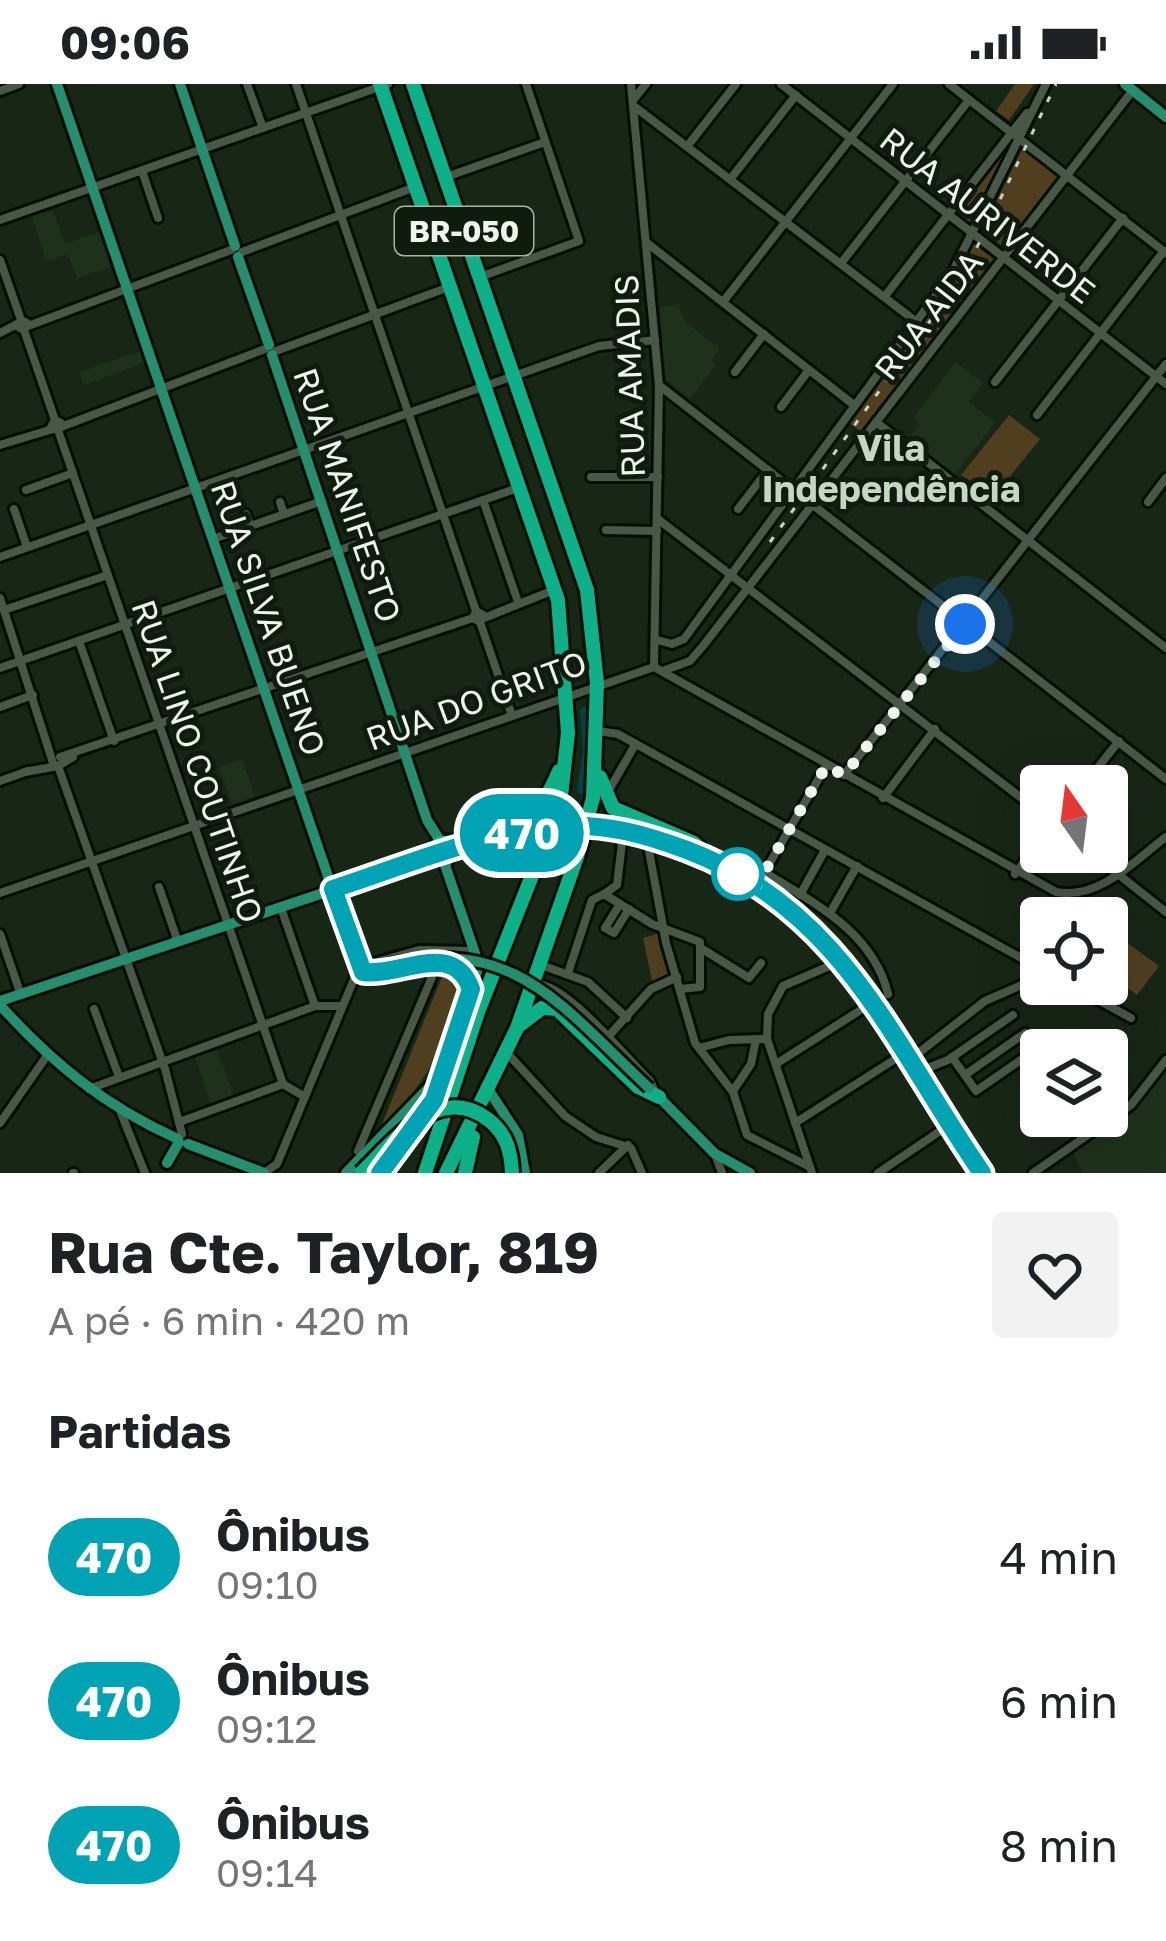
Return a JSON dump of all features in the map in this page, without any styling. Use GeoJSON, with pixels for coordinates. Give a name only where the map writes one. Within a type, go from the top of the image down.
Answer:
{"type":"FeatureCollection","features":[{"type":"Feature","properties":{"kind":"highway","name":"BR-050"},"geometry":{"type":"LineString","coordinates":[[413,84],[510,378],[587,590],[598,731],[598,801]]}},
{"type":"Feature","properties":{"kind":"highway","name":"BR-050"},"geometry":{"type":"LineString","coordinates":[[384,85],[555,590],[571,693],[567,750],[548,843],[478,1012],[425,1173]]}},
{"type":"Feature","properties":{"kind":"highway"},"geometry":{"type":"LineString","coordinates":[[449,847],[531,820],[567,750]]}},
{"type":"Feature","properties":{"kind":"highway"},"geometry":{"type":"LineString","coordinates":[[446,1173],[535,984],[598,801],[694,843],[709,858]]}},
{"type":"Feature","properties":{"kind":"highway"},"geometry":{"type":"LineString","coordinates":[[517,1028],[536,1010],[557,1009],[638,1087],[654,1093]]}},
{"type":"Feature","properties":{"kind":"highway"},"geometry":{"type":"LineString","coordinates":[[380,1173],[424,1118],[478,1012]]}},
{"type":"Feature","properties":{"kind":"highway"},"geometry":{"type":"LineString","coordinates":[[465,1173],[486,1095]]}},
{"type":"Feature","properties":{"kind":"highway"},"geometry":{"type":"LineString","coordinates":[[361,1173],[420,1117],[453,1108],[484,1116],[497,1126],[507,1141],[512,1173]]}},
{"type":"Feature","properties":{"kind":"main road","name":"RUA SILVA BUENO"},"geometry":{"type":"LineString","coordinates":[[57,84],[359,967]]}},
{"type":"Feature","properties":{"kind":"main road","name":"RUA MANIFESTO"},"geometry":{"type":"LineString","coordinates":[[180,84],[338,550],[354,617],[372,652],[405,752]]}},
{"type":"Feature","properties":{"kind":"main road"},"geometry":{"type":"LineString","coordinates":[[1129,87],[1166,117]]}},
{"type":"Feature","properties":{"kind":"main road"},"geometry":{"type":"LineString","coordinates":[[405,752],[428,820],[431,847],[417,860]]}},
{"type":"Feature","properties":{"kind":"main road"},"geometry":{"type":"LineString","coordinates":[[428,820],[449,847]]}},
{"type":"Feature","properties":{"kind":"main road"},"geometry":{"type":"LineString","coordinates":[[271,1171],[182,1140],[88,1090],[46,1057],[0,1003],[449,847],[546,828],[598,826],[647,834],[709,858],[802,915],[842,961],[982,1173]]}},
{"type":"Feature","properties":{"kind":"main road"},"geometry":{"type":"LineString","coordinates":[[346,1173],[446,1068],[449,1047],[472,995],[479,972],[445,865],[449,847]]}},
{"type":"Feature","properties":{"kind":"main road"},"geometry":{"type":"LineString","coordinates":[[359,967],[451,956],[506,968],[549,991],[714,1153],[750,1173]]}},
{"type":"Feature","properties":{"kind":"main road"},"geometry":{"type":"LineString","coordinates":[[359,967],[378,974],[438,963],[460,970],[472,995]]}},
{"type":"Feature","properties":{"kind":"main road"},"geometry":{"type":"LineString","coordinates":[[486,1095],[518,1136],[525,1173]]}},
{"type":"Feature","properties":{"kind":"main road"},"geometry":{"type":"LineString","coordinates":[[165,1168],[182,1140]]}},
{"type":"Feature","properties":{"kind":"street"},"geometry":{"type":"LineString","coordinates":[[0,91],[19,84]]}},
{"type":"Feature","properties":{"kind":"street"},"geometry":{"type":"LineString","coordinates":[[247,84],[263,128]]}},
{"type":"Feature","properties":{"kind":"street"},"geometry":{"type":"LineString","coordinates":[[296,84],[511,713]]}},
{"type":"Feature","properties":{"kind":"street"},"geometry":{"type":"LineString","coordinates":[[480,277],[579,242],[526,84]]}},
{"type":"Feature","properties":{"kind":"street"},"geometry":{"type":"LineString","coordinates":[[689,144],[736,84]]}},
{"type":"Feature","properties":{"kind":"street","name":"RUA AURIVERDE"},"geometry":{"type":"LineString","coordinates":[[781,84],[1166,384]]}},
{"type":"Feature","properties":{"kind":"street"},"geometry":{"type":"LineString","coordinates":[[723,302],[893,84]]}},
{"type":"Feature","properties":{"kind":"street"},"geometry":{"type":"LineString","coordinates":[[949,84],[1165,252],[1037,415]]}},
{"type":"Feature","properties":{"kind":"street"},"geometry":{"type":"LineString","coordinates":[[885,296],[1015,135],[1046,84]]}},
{"type":"Feature","properties":{"kind":"street"},"geometry":{"type":"LineString","coordinates":[[0,220],[384,85]]}},
{"type":"Feature","properties":{"kind":"street"},"geometry":{"type":"LineString","coordinates":[[637,86],[633,103],[918,322]]}},
{"type":"Feature","properties":{"kind":"street","name":"RUA AIDA"},"geometry":{"type":"LineString","coordinates":[[690,661],[1004,258],[1129,87]]}},
{"type":"Feature","properties":{"kind":"street"},"geometry":{"type":"LineString","coordinates":[[732,177],[796,95]]}},
{"type":"Feature","properties":{"kind":"street"},"geometry":{"type":"LineString","coordinates":[[842,262],[969,100]]}},
{"type":"Feature","properties":{"kind":"street","name":"RUA AMADIS"},"geometry":{"type":"LineString","coordinates":[[633,103],[659,386],[659,669]]}},
{"type":"Feature","properties":{"kind":"street","name":"RUA AIDA"},"geometry":{"type":"LineString","coordinates":[[657,640],[672,644],[684,639],[918,322],[973,234],[1015,135]]}},
{"type":"Feature","properties":{"kind":"street"},"geometry":{"type":"LineString","coordinates":[[446,177],[545,142]]}},
{"type":"Feature","properties":{"kind":"street"},"geometry":{"type":"LineString","coordinates":[[142,171],[158,218]]}},
{"type":"Feature","properties":{"kind":"street"},"geometry":{"type":"LineString","coordinates":[[2,332],[416,187]]}},
{"type":"Feature","properties":{"kind":"street"},"geometry":{"type":"LineString","coordinates":[[995,382],[1123,218]]}},
{"type":"Feature","properties":{"kind":"street"},"geometry":{"type":"LineString","coordinates":[[647,243],[854,405]]}},
{"type":"Feature","properties":{"kind":"street","name":"RUA LINO COUTINHO"},"geometry":{"type":"LineString","coordinates":[[0,260],[284,1084]]}},
{"type":"Feature","properties":{"kind":"street"},"geometry":{"type":"LineString","coordinates":[[0,445],[451,287]]}},
{"type":"Feature","properties":{"kind":"street"},"geometry":{"type":"LineString","coordinates":[[735,372],[764,334]]}},
{"type":"Feature","properties":{"kind":"street"},"geometry":{"type":"LineString","coordinates":[[0,557],[599,346],[655,340]]}},
{"type":"Feature","properties":{"kind":"street"},"geometry":{"type":"LineString","coordinates":[[844,775],[1166,364]]}},
{"type":"Feature","properties":{"kind":"street"},"geometry":{"type":"LineString","coordinates":[[781,406],[809,370]]}},
{"type":"Feature","properties":{"kind":"street"},"geometry":{"type":"LineString","coordinates":[[659,386],[792,489]]}},
{"type":"Feature","properties":{"kind":"street"},"geometry":{"type":"LineString","coordinates":[[876,422],[1166,648]]}},
{"type":"Feature","properties":{"kind":"street"},"geometry":{"type":"LineString","coordinates":[[738,509],[768,470]]}},
{"type":"Feature","properties":{"kind":"street"},"geometry":{"type":"LineString","coordinates":[[26,490],[74,473]]}},
{"type":"Feature","properties":{"kind":"street"},"geometry":{"type":"LineString","coordinates":[[591,476],[658,477]]}},
{"type":"Feature","properties":{"kind":"street"},"geometry":{"type":"LineString","coordinates":[[1148,502],[1166,478]]}},
{"type":"Feature","properties":{"kind":"street"},"geometry":{"type":"LineString","coordinates":[[0,668],[520,487]]}},
{"type":"Feature","properties":{"kind":"street"},"geometry":{"type":"LineString","coordinates":[[483,500],[518,602]]}},
{"type":"Feature","properties":{"kind":"street"},"geometry":{"type":"LineString","coordinates":[[213,539],[322,501]]}},
{"type":"Feature","properties":{"kind":"street"},"geometry":{"type":"LineString","coordinates":[[280,502],[284,514]]}},
{"type":"Feature","properties":{"kind":"street"},"geometry":{"type":"LineString","coordinates":[[813,505],[1166,779]]}},
{"type":"Feature","properties":{"kind":"street"},"geometry":{"type":"LineString","coordinates":[[14,509],[27,547]]}},
{"type":"Feature","properties":{"kind":"street"},"geometry":{"type":"LineString","coordinates":[[246,514],[250,526]]}},
{"type":"Feature","properties":{"kind":"street"},"geometry":{"type":"LineString","coordinates":[[657,519],[1020,796]]}},
{"type":"Feature","properties":{"kind":"street"},"geometry":{"type":"LineString","coordinates":[[607,530],[657,531]]}},
{"type":"Feature","properties":{"kind":"street"},"geometry":{"type":"LineString","coordinates":[[4,610],[108,574]]}},
{"type":"Feature","properties":{"kind":"street"},"geometry":{"type":"LineString","coordinates":[[0,781],[555,590]]}},
{"type":"Feature","properties":{"kind":"street"},"geometry":{"type":"LineString","coordinates":[[0,598],[162,1060],[182,1121],[182,1140]]}},
{"type":"Feature","properties":{"kind":"street"},"geometry":{"type":"LineString","coordinates":[[79,640],[115,742]]}},
{"type":"Feature","properties":{"kind":"street"},"geometry":{"type":"LineString","coordinates":[[659,669],[690,661]]}},
{"type":"Feature","properties":{"kind":"street"},"geometry":{"type":"LineString","coordinates":[[690,661],[682,674],[690,688]]}},
{"type":"Feature","properties":{"kind":"street"},"geometry":{"type":"LineString","coordinates":[[659,669],[1015,874],[1064,894],[1088,891],[1166,837]]}},
{"type":"Feature","properties":{"kind":"street","name":"RUA DO GRITO"},"geometry":{"type":"LineString","coordinates":[[0,893],[592,685],[659,669]]}},
{"type":"Feature","properties":{"kind":"street"},"geometry":{"type":"LineString","coordinates":[[0,707],[33,695]]}},
{"type":"Feature","properties":{"kind":"street"},"geometry":{"type":"LineString","coordinates":[[883,798],[935,729]]}},
{"type":"Feature","properties":{"kind":"street"},"geometry":{"type":"LineString","coordinates":[[598,731],[613,731],[1020,957]]}},
{"type":"Feature","properties":{"kind":"street"},"geometry":{"type":"LineString","coordinates":[[1100,765],[1119,742]]}},
{"type":"Feature","properties":{"kind":"street"},"geometry":{"type":"LineString","coordinates":[[635,745],[598,801],[601,830],[647,840],[739,875]]}},
{"type":"Feature","properties":{"kind":"street"},"geometry":{"type":"LineString","coordinates":[[757,885],[826,766]]}},
{"type":"Feature","properties":{"kind":"street"},"geometry":{"type":"LineString","coordinates":[[568,973],[592,900],[617,884],[622,834]]}},
{"type":"Feature","properties":{"kind":"street"},"geometry":{"type":"LineString","coordinates":[[647,840],[663,927],[699,1048],[733,1092],[752,1139],[811,1170]]}},
{"type":"Feature","properties":{"kind":"street"},"geometry":{"type":"LineString","coordinates":[[800,895],[825,850]]}},
{"type":"Feature","properties":{"kind":"street"},"geometry":{"type":"LineString","coordinates":[[830,913],[857,866]]}},
{"type":"Feature","properties":{"kind":"street"},"geometry":{"type":"LineString","coordinates":[[1015,874],[1020,867]]}},
{"type":"Feature","properties":{"kind":"street"},"geometry":{"type":"LineString","coordinates":[[764,872],[842,920],[874,962],[887,994]]}},
{"type":"Feature","properties":{"kind":"street"},"geometry":{"type":"LineString","coordinates":[[1117,874],[1166,912]]}},
{"type":"Feature","properties":{"kind":"street"},"geometry":{"type":"LineString","coordinates":[[159,887],[178,942]]}},
{"type":"Feature","properties":{"kind":"street"},"geometry":{"type":"LineString","coordinates":[[604,894],[749,978],[761,963]]}},
{"type":"Feature","properties":{"kind":"street"},"geometry":{"type":"LineString","coordinates":[[281,908],[315,1006]]}},
{"type":"Feature","properties":{"kind":"street"},"geometry":{"type":"LineString","coordinates":[[0,934],[22,997]]}},
{"type":"Feature","properties":{"kind":"street"},"geometry":{"type":"LineString","coordinates":[[680,989],[700,987],[703,948]]}},
{"type":"Feature","properties":{"kind":"street"},"geometry":{"type":"LineString","coordinates":[[271,1171],[359,967],[419,950],[475,951]]}},
{"type":"Feature","properties":{"kind":"street"},"geometry":{"type":"LineString","coordinates":[[733,1092],[751,1064],[783,986],[842,961]]}},
{"type":"Feature","properties":{"kind":"street"},"geometry":{"type":"LineString","coordinates":[[358,1151],[438,963]]}},
{"type":"Feature","properties":{"kind":"street"},"geometry":{"type":"LineString","coordinates":[[541,964],[608,995],[627,1018]]}},
{"type":"Feature","properties":{"kind":"street"},"geometry":{"type":"LineString","coordinates":[[606,1039],[651,988],[676,977]]}},
{"type":"Feature","properties":{"kind":"street"},"geometry":{"type":"LineString","coordinates":[[535,984],[551,986],[650,1081],[654,1093]]}},
{"type":"Feature","properties":{"kind":"street"},"geometry":{"type":"LineString","coordinates":[[795,1123],[908,1063],[985,1001],[1020,986]]}},
{"type":"Feature","properties":{"kind":"street"},"geometry":{"type":"LineString","coordinates":[[776,1064],[871,1003]]}},
{"type":"Feature","properties":{"kind":"street"},"geometry":{"type":"LineString","coordinates":[[1108,1005],[1131,1018]]}},
{"type":"Feature","properties":{"kind":"street"},"geometry":{"type":"LineString","coordinates":[[88,1090],[118,1074],[315,1006],[343,1006]]}},
{"type":"Feature","properties":{"kind":"street"},"geometry":{"type":"LineString","coordinates":[[94,1009],[118,1074]]}},
{"type":"Feature","properties":{"kind":"street"},"geometry":{"type":"LineString","coordinates":[[908,1063],[952,1057],[1013,1015]]}},
{"type":"Feature","properties":{"kind":"street"},"geometry":{"type":"LineString","coordinates":[[965,1075],[1020,1036]]}},
{"type":"Feature","properties":{"kind":"street"},"geometry":{"type":"LineString","coordinates":[[699,1048],[761,1039]]}},
{"type":"Feature","properties":{"kind":"street"},"geometry":{"type":"LineString","coordinates":[[761,1039],[776,1064],[811,1170]]}},
{"type":"Feature","properties":{"kind":"street"},"geometry":{"type":"LineString","coordinates":[[506,1052],[565,1116],[600,1139],[631,1148]]}},
{"type":"Feature","properties":{"kind":"street"},"geometry":{"type":"LineString","coordinates":[[0,1124],[46,1057]]}},
{"type":"Feature","properties":{"kind":"street"},"geometry":{"type":"LineString","coordinates":[[952,1057],[975,1091],[1020,1060]]}},
{"type":"Feature","properties":{"kind":"street"},"geometry":{"type":"LineString","coordinates":[[1033,1173],[1131,1105],[1166,1060]]}},
{"type":"Feature","properties":{"kind":"street"},"geometry":{"type":"LineString","coordinates":[[182,1121],[284,1084],[305,1097]]}},
{"type":"Feature","properties":{"kind":"street"},"geometry":{"type":"LineString","coordinates":[[118,1107],[145,1173]]}},
{"type":"Feature","properties":{"kind":"street"},"geometry":{"type":"LineString","coordinates":[[370,1124],[384,1138]]}},
{"type":"Feature","properties":{"kind":"street"},"geometry":{"type":"LineString","coordinates":[[878,1173],[950,1125]]}},
{"type":"Feature","properties":{"kind":"street"},"geometry":{"type":"LineString","coordinates":[[599,1173],[631,1148]]}},
{"type":"Feature","properties":{"kind":"street"},"geometry":{"type":"LineString","coordinates":[[631,1148],[642,1173]]}},
{"type":"Feature","properties":{"kind":"shaded area"},"geometry":{"type":"Polygon","coordinates":[[[1015,84],[1034,84],[1009,120],[996,111],[1015,84]]]}},
{"type":"Feature","properties":{"kind":"shaded area"},"geometry":{"type":"Polygon","coordinates":[[[1007,145],[1010,149],[974,226],[954,211],[1007,145]]]}},
{"type":"Feature","properties":{"kind":"shaded area"},"geometry":{"type":"Polygon","coordinates":[[[1023,147],[1060,177],[1006,249],[982,230],[1023,147]]]}},
{"type":"Feature","properties":{"kind":"shaded area"},"geometry":{"type":"Polygon","coordinates":[[[53,210],[65,244],[99,232],[111,267],[77,278],[68,254],[46,261],[32,217],[53,210]]]}},
{"type":"Feature","properties":{"kind":"shaded area"},"geometry":{"type":"Polygon","coordinates":[[[972,242],[997,262],[862,432],[849,423],[934,308],[946,315],[953,306],[942,297],[972,242]]]}},
{"type":"Feature","properties":{"kind":"shaded area"},"geometry":{"type":"Polygon","coordinates":[[[679,304],[684,321],[720,349],[711,360],[716,365],[690,399],[665,379],[660,307],[679,304]]]}},
{"type":"Feature","properties":{"kind":"shaded area"},"geometry":{"type":"Polygon","coordinates":[[[140,351],[144,363],[84,385],[79,372],[140,351]]]}},
{"type":"Feature","properties":{"kind":"shaded area"},"geometry":{"type":"Polygon","coordinates":[[[956,362],[983,383],[969,402],[995,423],[955,474],[909,438],[920,424],[913,418],[956,362]]]}},
{"type":"Feature","properties":{"kind":"shaded area"},"geometry":{"type":"Polygon","coordinates":[[[1009,415],[1040,439],[992,499],[961,475],[1009,415]]]}},
{"type":"Feature","properties":{"kind":"shaded area"},"geometry":{"type":"Polygon","coordinates":[[[242,759],[255,796],[232,804],[219,767],[242,759]]]}},
{"type":"Feature","properties":{"kind":"shaded area"},"geometry":{"type":"Polygon","coordinates":[[[663,932],[676,977],[653,986],[643,938],[663,932]]]}},
{"type":"Feature","properties":{"kind":"shaded area"},"geometry":{"type":"Polygon","coordinates":[[[1128,943],[1159,966],[1137,995],[1128,988],[1128,943]]]}},
{"type":"Feature","properties":{"kind":"shaded area"},"geometry":{"type":"Polygon","coordinates":[[[444,972],[456,977],[459,992],[449,1033],[423,1078],[382,1124],[444,972]]]}},
{"type":"Feature","properties":{"kind":"shaded area"},"geometry":{"type":"Polygon","coordinates":[[[217,1050],[234,1096],[211,1104],[195,1057],[217,1050]]]}},
{"type":"Feature","properties":{"kind":"shaded area"},"geometry":{"type":"Polygon","coordinates":[[[1166,1061],[1166,1173],[1083,1173],[1071,1147],[1083,1137],[1128,1137],[1128,1101],[1151,1082],[1166,1061]]]}},
{"type":"Feature","properties":{"kind":"waterway"},"geometry":{"type":"LineString","coordinates":[[582,789],[588,751],[585,712]]}},
{"type":"Feature","properties":{"kind":"railway"},"geometry":{"type":"LineString","coordinates":[[770,542],[964,274],[1056,84]]}},
{"type":"Feature","properties":{"kind":"bus line","name":"470"},"geometry":{"type":"LineString","coordinates":[[380,1173],[415,1132],[434,1100],[449,1047],[472,995],[460,970],[446,964],[363,972],[333,889],[453,850],[560,826],[647,834],[709,858],[802,915],[834,948],[982,1173]]}},
{"type":"Feature","properties":{"kind":"district","name":"Vila Independência"},"geometry":{"type":"Point","coordinates":[891,468]}},
{"type":"Feature","properties":{"kind":"route"},"geometry":{"type":"LineString","coordinates":[[738,874],[757,885],[826,766],[844,775],[965,624]]}}]}
